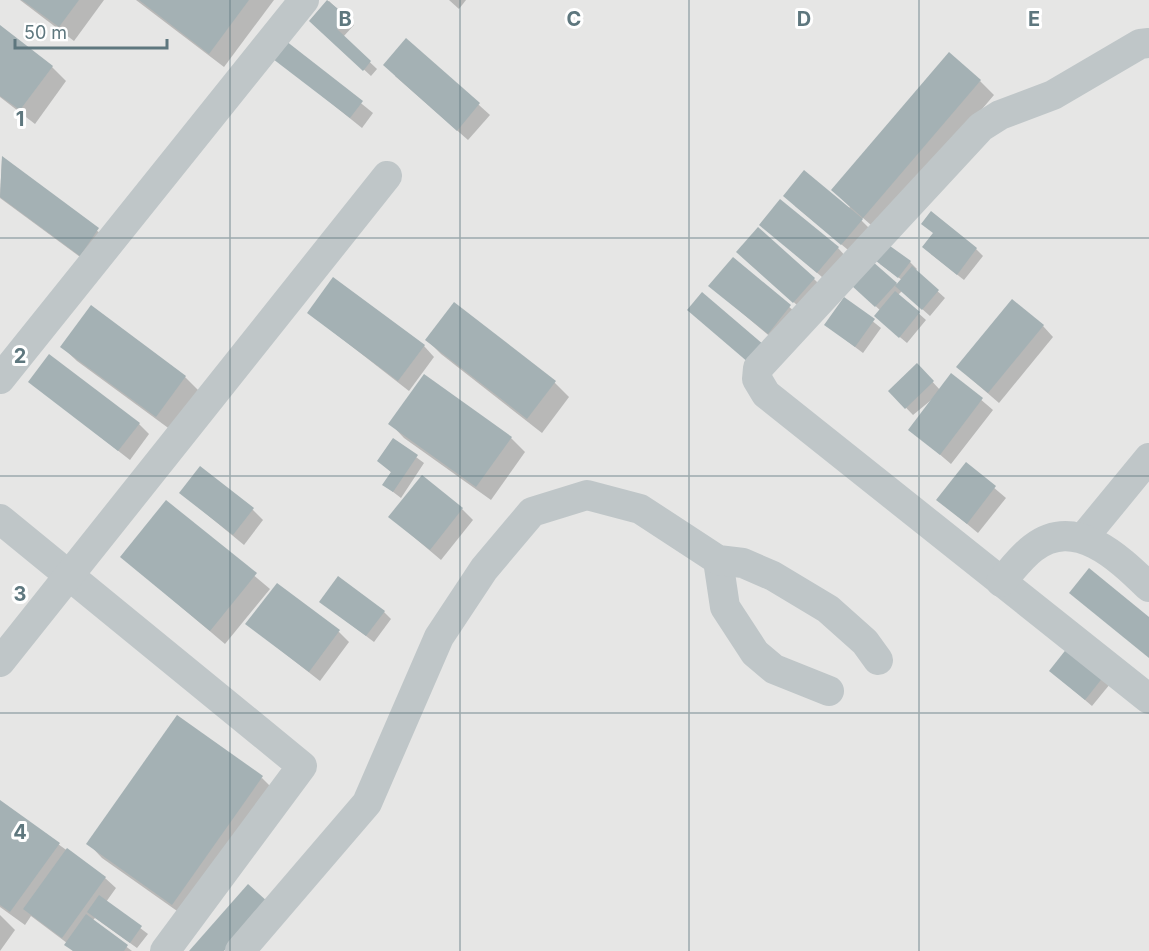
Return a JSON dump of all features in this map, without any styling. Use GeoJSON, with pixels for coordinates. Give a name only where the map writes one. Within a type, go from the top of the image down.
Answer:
{"type":"FeatureCollection","features":[{"type":"Feature","properties":{"kind":"street"},"geometry":{"type":"LineString","coordinates":[[0,379],[304,0]]}},
{"type":"Feature","properties":{"kind":"street"},"geometry":{"type":"LineString","coordinates":[[1149,43],[1140,44],[1053,95],[1000,115],[981,127],[758,368],[757,379],[766,394],[1149,699]]}},
{"type":"Feature","properties":{"kind":"street"},"geometry":{"type":"LineString","coordinates":[[0,662],[66,576],[387,176]]}},
{"type":"Feature","properties":{"kind":"street"},"geometry":{"type":"LineString","coordinates":[[1084,537],[1149,458]]}},
{"type":"Feature","properties":{"kind":"street"},"geometry":{"type":"LineString","coordinates":[[240,951],[367,803],[439,637],[484,569],[532,512],[587,495],[640,509],[718,560],[743,563],[773,576],[828,609],[865,642],[878,660]]}},
{"type":"Feature","properties":{"kind":"street"},"geometry":{"type":"LineString","coordinates":[[0,519],[66,576],[302,766],[165,951]]}},
{"type":"Feature","properties":{"kind":"street"},"geometry":{"type":"LineString","coordinates":[[1001,582],[1034,547],[1054,539],[1084,537],[1120,560],[1149,587]]}},
{"type":"Feature","properties":{"kind":"street"},"geometry":{"type":"LineString","coordinates":[[718,560],[725,607],[755,652],[774,669],[830,692]]}},
{"type":"Feature","properties":{"kind":"shaded area"},"geometry":{"type":"Polygon","coordinates":[[[0,0],[1149,0],[1149,951],[0,951],[0,0]]]}},
{"type":"Feature","properties":{"kind":"building"},"geometry":{"type":"Polygon","coordinates":[[[22,0],[79,0],[59,27],[22,0]]]}},
{"type":"Feature","properties":{"kind":"building"},"geometry":{"type":"Polygon","coordinates":[[[139,0],[249,0],[209,54],[139,0]]]}},
{"type":"Feature","properties":{"kind":"building"},"geometry":{"type":"Polygon","coordinates":[[[327,0],[348,17],[337,29],[371,61],[363,71],[309,21],[327,0]]]}},
{"type":"Feature","properties":{"kind":"building"},"geometry":{"type":"Polygon","coordinates":[[[0,25],[53,66],[20,110],[0,96],[0,25]]]}},
{"type":"Feature","properties":{"kind":"building"},"geometry":{"type":"Polygon","coordinates":[[[406,38],[480,103],[457,131],[383,65],[406,38]]]}},
{"type":"Feature","properties":{"kind":"building"},"geometry":{"type":"Polygon","coordinates":[[[286,41],[363,101],[350,118],[273,59],[286,41]]]}},
{"type":"Feature","properties":{"kind":"building"},"geometry":{"type":"Polygon","coordinates":[[[949,52],[981,80],[863,218],[831,190],[949,52]]]}},
{"type":"Feature","properties":{"kind":"building"},"geometry":{"type":"Polygon","coordinates":[[[2,156],[99,228],[80,256],[0,197],[2,156]]]}},
{"type":"Feature","properties":{"kind":"building"},"geometry":{"type":"Polygon","coordinates":[[[804,170],[863,219],[841,245],[783,196],[804,170]]]}},
{"type":"Feature","properties":{"kind":"building"},"geometry":{"type":"Polygon","coordinates":[[[780,199],[839,247],[817,273],[759,225],[780,199]]]}},
{"type":"Feature","properties":{"kind":"building"},"geometry":{"type":"Polygon","coordinates":[[[931,211],[977,248],[957,275],[922,247],[933,233],[921,224],[931,211]]]}},
{"type":"Feature","properties":{"kind":"building"},"geometry":{"type":"Polygon","coordinates":[[[758,227],[815,278],[793,303],[736,252],[758,227]]]}},
{"type":"Feature","properties":{"kind":"building"},"geometry":{"type":"Polygon","coordinates":[[[883,241],[911,261],[898,278],[871,257],[883,241]]]}},
{"type":"Feature","properties":{"kind":"building"},"geometry":{"type":"Polygon","coordinates":[[[733,257],[791,305],[768,334],[708,286],[733,257]]]}},
{"type":"Feature","properties":{"kind":"building"},"geometry":{"type":"Polygon","coordinates":[[[872,261],[897,283],[875,307],[851,285],[872,261]]]}},
{"type":"Feature","properties":{"kind":"building"},"geometry":{"type":"Polygon","coordinates":[[[912,266],[939,290],[922,310],[895,286],[912,266]]]}},
{"type":"Feature","properties":{"kind":"building"},"geometry":{"type":"Polygon","coordinates":[[[333,277],[425,345],[398,381],[307,313],[333,277]]]}},
{"type":"Feature","properties":{"kind":"building"},"geometry":{"type":"Polygon","coordinates":[[[895,291],[920,312],[899,338],[874,316],[895,291]]]}},
{"type":"Feature","properties":{"kind":"building"},"geometry":{"type":"Polygon","coordinates":[[[702,292],[764,345],[749,363],[687,310],[702,292]]]}},
{"type":"Feature","properties":{"kind":"building"},"geometry":{"type":"Polygon","coordinates":[[[844,297],[875,319],[855,347],[824,325],[844,297]]]}},
{"type":"Feature","properties":{"kind":"building"},"geometry":{"type":"Polygon","coordinates":[[[1012,299],[1044,325],[988,393],[956,367],[1012,299]]]}},
{"type":"Feature","properties":{"kind":"building"},"geometry":{"type":"Polygon","coordinates":[[[454,302],[556,381],[527,419],[425,340],[454,302]]]}},
{"type":"Feature","properties":{"kind":"building"},"geometry":{"type":"Polygon","coordinates":[[[91,305],[186,376],[156,417],[60,347],[91,305]]]}},
{"type":"Feature","properties":{"kind":"building"},"geometry":{"type":"Polygon","coordinates":[[[49,354],[140,423],[118,451],[28,382],[49,354]]]}},
{"type":"Feature","properties":{"kind":"building"},"geometry":{"type":"Polygon","coordinates":[[[917,363],[934,381],[905,409],[888,391],[917,363]]]}},
{"type":"Feature","properties":{"kind":"building"},"geometry":{"type":"Polygon","coordinates":[[[951,373],[983,398],[940,455],[908,430],[951,373]]]}},
{"type":"Feature","properties":{"kind":"building"},"geometry":{"type":"Polygon","coordinates":[[[424,374],[512,437],[476,487],[388,424],[424,374]]]}},
{"type":"Feature","properties":{"kind":"building"},"geometry":{"type":"Polygon","coordinates":[[[393,438],[418,455],[393,492],[382,485],[391,472],[377,461],[393,438]]]}},
{"type":"Feature","properties":{"kind":"building"},"geometry":{"type":"Polygon","coordinates":[[[966,462],[996,486],[967,524],[936,500],[966,462]]]}},
{"type":"Feature","properties":{"kind":"building"},"geometry":{"type":"Polygon","coordinates":[[[200,466],[254,508],[233,535],[179,493],[200,466]]]}},
{"type":"Feature","properties":{"kind":"building"},"geometry":{"type":"Polygon","coordinates":[[[422,475],[463,508],[430,550],[388,517],[422,475]]]}},
{"type":"Feature","properties":{"kind":"building"},"geometry":{"type":"Polygon","coordinates":[[[166,500],[257,573],[210,631],[120,557],[166,500]]]}},
{"type":"Feature","properties":{"kind":"building"},"geometry":{"type":"Polygon","coordinates":[[[1089,568],[1149,617],[1149,658],[1069,593],[1089,568]]]}},
{"type":"Feature","properties":{"kind":"building"},"geometry":{"type":"Polygon","coordinates":[[[338,576],[385,611],[366,636],[319,602],[338,576]]]}},
{"type":"Feature","properties":{"kind":"building"},"geometry":{"type":"Polygon","coordinates":[[[277,583],[340,630],[309,672],[245,624],[277,583]]]}},
{"type":"Feature","properties":{"kind":"building"},"geometry":{"type":"Polygon","coordinates":[[[1068,647],[1104,676],[1085,700],[1049,671],[1068,647]]]}},
{"type":"Feature","properties":{"kind":"building"},"geometry":{"type":"Polygon","coordinates":[[[177,715],[263,776],[172,905],[86,844],[177,715]]]}},
{"type":"Feature","properties":{"kind":"building"},"geometry":{"type":"Polygon","coordinates":[[[0,800],[60,843],[10,912],[0,905],[0,800]]]}},
{"type":"Feature","properties":{"kind":"building"},"geometry":{"type":"Polygon","coordinates":[[[67,848],[106,877],[62,938],[23,909],[67,848]]]}},
{"type":"Feature","properties":{"kind":"building"},"geometry":{"type":"Polygon","coordinates":[[[248,884],[268,902],[224,951],[189,951],[248,884]]]}},
{"type":"Feature","properties":{"kind":"building"},"geometry":{"type":"Polygon","coordinates":[[[99,895],[142,926],[130,943],[87,912],[99,895]]]}},
{"type":"Feature","properties":{"kind":"building"},"geometry":{"type":"Polygon","coordinates":[[[86,914],[128,945],[124,951],[73,951],[64,945],[86,914]]]}}]}
